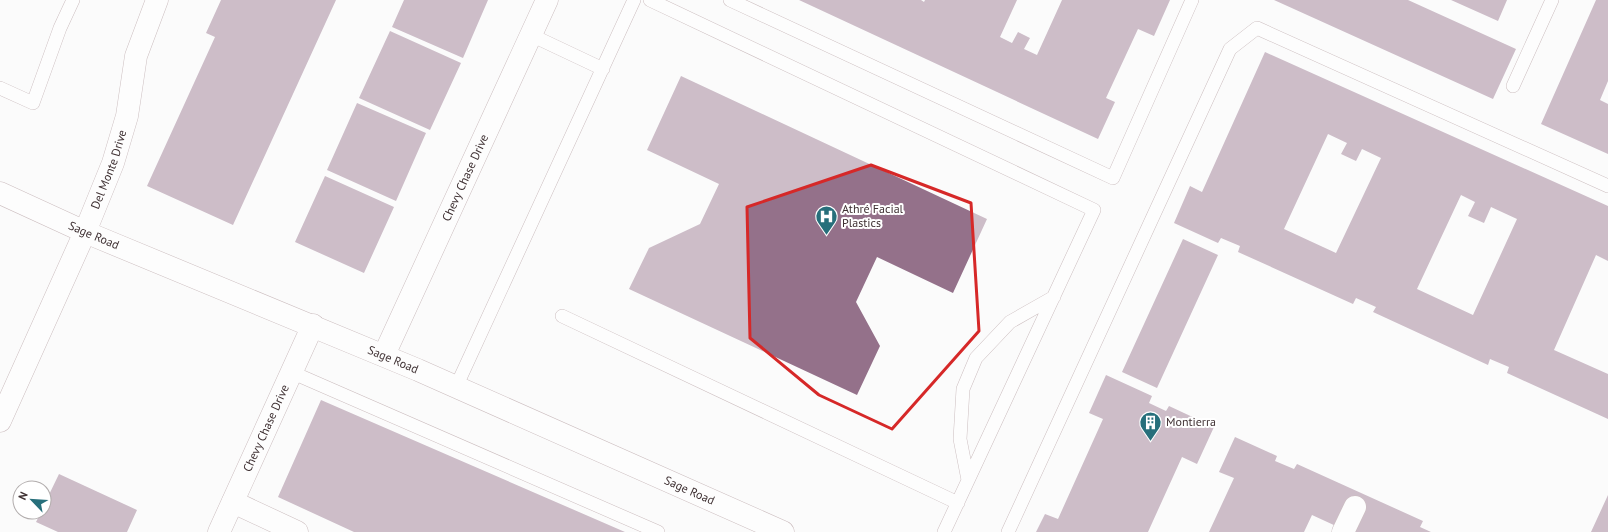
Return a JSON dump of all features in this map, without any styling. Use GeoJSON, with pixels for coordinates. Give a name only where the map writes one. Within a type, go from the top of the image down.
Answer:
{"type":"FeatureCollection","features":[{"type":"Feature","properties":{"kind":"street","name":"Del Monte Drive"},"geometry":{"type":"LineString","coordinates":[[2,409],[85,232],[115,156],[127,116],[136,56],[157,0]]}},
{"type":"Feature","properties":{"kind":"street","name":"Chevy Chase Drive"},"geometry":{"type":"LineString","coordinates":[[384,356],[547,0]]}},
{"type":"Feature","properties":{"kind":"street","name":"Sage Road"},"geometry":{"type":"LineString","coordinates":[[0,193],[85,232],[313,325],[783,532]]}},
{"type":"Feature","properties":{"kind":"street","name":"Chevy Chase Drive"},"geometry":{"type":"LineString","coordinates":[[219,532],[313,325]]}},
{"type":"Feature","properties":{"kind":"street"},"geometry":{"type":"LineString","coordinates":[[233,502],[297,532]]}},
{"type":"Feature","properties":{"kind":"street"},"geometry":{"type":"LineString","coordinates":[[1343,532],[1355,507]]}},
{"type":"Feature","properties":{"kind":"lane"},"geometry":{"type":"LineString","coordinates":[[0,88],[33,103],[60,28],[73,0]]}},
{"type":"Feature","properties":{"kind":"lane"},"geometry":{"type":"LineString","coordinates":[[456,387],[634,0]]}},
{"type":"Feature","properties":{"kind":"lane"},"geometry":{"type":"LineString","coordinates":[[650,0],[1094,210],[944,532]]}},
{"type":"Feature","properties":{"kind":"lane"},"geometry":{"type":"LineString","coordinates":[[730,0],[1113,178],[1192,0]]}},
{"type":"Feature","properties":{"kind":"lane"},"geometry":{"type":"LineString","coordinates":[[1513,86],[1552,0]]}},
{"type":"Feature","properties":{"kind":"lane"},"geometry":{"type":"LineString","coordinates":[[1008,532],[1230,49],[1256,28],[1608,186]]}},
{"type":"Feature","properties":{"kind":"lane"},"geometry":{"type":"LineString","coordinates":[[531,35],[603,69]]}},
{"type":"Feature","properties":{"kind":"lane"},"geometry":{"type":"LineString","coordinates":[[968,480],[960,439],[963,389],[976,358],[1010,322],[1054,297]]}},
{"type":"Feature","properties":{"kind":"lane"},"geometry":{"type":"LineString","coordinates":[[562,316],[958,502]]}},
{"type":"Feature","properties":{"kind":"lane"},"geometry":{"type":"LineString","coordinates":[[291,372],[658,532]]}},
{"type":"Feature","properties":{"kind":"highlighted area"},"geometry":{"type":"Polygon","coordinates":[[[871,165],[971,203],[979,331],[892,429],[819,395],[750,338],[747,207],[871,165]]]}},
{"type":"Feature","properties":{"kind":"building"},"geometry":{"type":"Polygon","coordinates":[[[221,0],[336,0],[233,225],[147,186],[215,37],[206,33],[221,0]]]}},
{"type":"Feature","properties":{"kind":"building"},"geometry":{"type":"Polygon","coordinates":[[[404,0],[488,0],[463,58],[392,27],[404,0]]]}},
{"type":"Feature","properties":{"kind":"building"},"geometry":{"type":"Polygon","coordinates":[[[799,0],[921,0],[924,2],[925,0],[1017,0],[1000,37],[1012,43],[1018,32],[1030,38],[1024,49],[1037,55],[1062,0],[1170,0],[1154,36],[1138,29],[1106,98],[1115,102],[1098,139],[799,0]]]}},
{"type":"Feature","properties":{"kind":"building"},"geometry":{"type":"Polygon","coordinates":[[[1274,0],[1408,0],[1516,49],[1493,99],[1274,0]]]}},
{"type":"Feature","properties":{"kind":"building"},"geometry":{"type":"Polygon","coordinates":[[[1451,0],[1507,0],[1498,21],[1451,0]]]}},
{"type":"Feature","properties":{"kind":"building"},"geometry":{"type":"Polygon","coordinates":[[[1596,0],[1608,0],[1608,81],[1600,100],[1608,104],[1608,154],[1541,124],[1596,0]]]}},
{"type":"Feature","properties":{"kind":"building"},"geometry":{"type":"Polygon","coordinates":[[[390,31],[461,63],[430,130],[359,98],[390,31]]]}},
{"type":"Feature","properties":{"kind":"building"},"geometry":{"type":"Polygon","coordinates":[[[1265,52],[1608,206],[1608,261],[1596,255],[1554,350],[1608,374],[1608,419],[1507,373],[1509,367],[1490,359],[1488,365],[1373,312],[1376,307],[1356,298],[1353,304],[1238,252],[1240,246],[1221,238],[1218,243],[1174,223],[1190,186],[1202,192],[1265,52]],[[1328,134],[1284,229],[1336,253],[1381,158],[1362,149],[1356,161],[1341,154],[1347,143],[1328,134]],[[1461,195],[1417,289],[1473,315],[1517,219],[1491,207],[1484,223],[1468,216],[1475,202],[1461,195]]]}},
{"type":"Feature","properties":{"kind":"building","name":"Athré Facial Plastics"},"geometry":{"type":"Polygon","coordinates":[[[681,76],[987,219],[953,293],[877,257],[856,302],[880,346],[857,395],[629,289],[649,248],[700,224],[719,184],[647,150],[681,76]]]}},
{"type":"Feature","properties":{"kind":"building"},"geometry":{"type":"Polygon","coordinates":[[[357,103],[426,133],[396,201],[327,170],[357,103]]]}},
{"type":"Feature","properties":{"kind":"building"},"geometry":{"type":"Polygon","coordinates":[[[325,176],[394,207],[364,273],[295,242],[325,176]]]}},
{"type":"Feature","properties":{"kind":"building"},"geometry":{"type":"Polygon","coordinates":[[[1183,239],[1218,255],[1157,388],[1122,372],[1183,239]]]}},
{"type":"Feature","properties":{"kind":"building","name":"Montierra"},"geometry":{"type":"Polygon","coordinates":[[[1106,375],[1152,396],[1149,403],[1166,411],[1169,406],[1214,427],[1197,464],[1182,457],[1148,532],[1036,532],[1045,514],[1058,519],[1103,419],[1089,413],[1106,375]]]}},
{"type":"Feature","properties":{"kind":"building"},"geometry":{"type":"Polygon","coordinates":[[[321,400],[625,532],[354,532],[278,497],[321,400]]]}},
{"type":"Feature","properties":{"kind":"building","name":"Montierra"},"geometry":{"type":"Polygon","coordinates":[[[1235,437],[1277,456],[1275,461],[1294,469],[1297,464],[1423,521],[1420,527],[1431,532],[1349,532],[1312,515],[1304,532],[1209,532],[1234,478],[1219,472],[1235,437]]]}},
{"type":"Feature","properties":{"kind":"building"},"geometry":{"type":"Polygon","coordinates":[[[59,474],[137,510],[127,532],[58,532],[36,522],[37,520],[52,520],[52,488],[59,474]]]}},
{"type":"Feature","properties":{"kind":"building"},"geometry":{"type":"Polygon","coordinates":[[[1608,495],[1608,532],[1591,532],[1608,495]]]}},
{"type":"Feature","properties":{"kind":"place","name":"Athré Facial Plastics"},"geometry":{"type":"Point","coordinates":[827,236]}},
{"type":"Feature","properties":{"kind":"place","name":"Montierra"},"geometry":{"type":"Point","coordinates":[1150,442]}}]}
